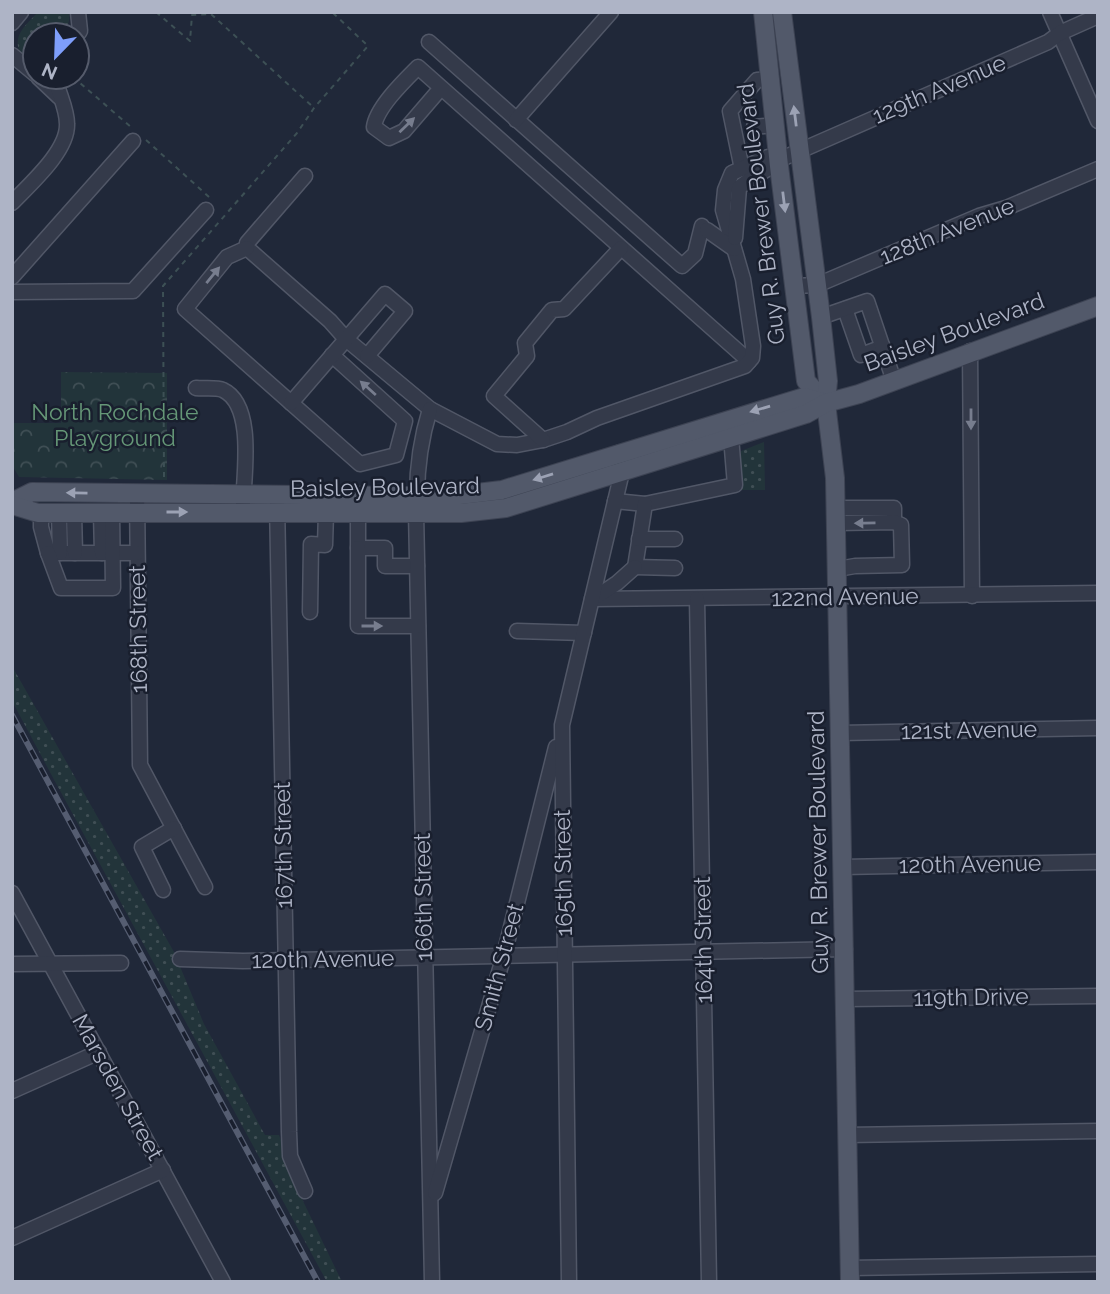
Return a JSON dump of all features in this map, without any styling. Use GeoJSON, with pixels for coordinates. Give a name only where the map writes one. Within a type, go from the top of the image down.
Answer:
{"type":"FeatureCollection","features":[{"type":"Feature","properties":{"kind":"main road","name":"Guy R. Brewer Boulevard"},"geometry":{"type":"LineString","coordinates":[[763,12],[806,381],[826,402]]}},
{"type":"Feature","properties":{"kind":"main road","name":"Guy R. Brewer Boulevard"},"geometry":{"type":"LineString","coordinates":[[782,12],[821,317],[828,381],[826,402],[835,478],[849,1275]]}},
{"type":"Feature","properties":{"kind":"main road","name":"Baisley Boulevard"},"geometry":{"type":"LineString","coordinates":[[12,504],[58,513],[136,512],[243,504],[417,504],[461,513],[506,508],[806,414],[826,402],[894,381],[1098,306]]}},
{"type":"Feature","properties":{"kind":"main road","name":"Baisley Boulevard"},"geometry":{"type":"LineString","coordinates":[[277,504],[326,512],[358,512],[502,490],[804,397],[826,402]]}},
{"type":"Feature","properties":{"kind":"main road","name":"Baisley Boulevard"},"geometry":{"type":"LineString","coordinates":[[12,504],[32,492],[137,494],[243,504]]}},
{"type":"Feature","properties":{"kind":"street"},"geometry":{"type":"LineString","coordinates":[[12,23],[21,12]]}},
{"type":"Feature","properties":{"kind":"street"},"geometry":{"type":"LineString","coordinates":[[516,120],[611,12]]}},
{"type":"Feature","properties":{"kind":"street"},"geometry":{"type":"LineString","coordinates":[[1050,12],[1098,121]]}},
{"type":"Feature","properties":{"kind":"street","name":"129th Avenue"},"geometry":{"type":"LineString","coordinates":[[779,160],[1048,42],[1060,33],[1098,16]]}},
{"type":"Feature","properties":{"kind":"street"},"geometry":{"type":"LineString","coordinates":[[429,42],[682,265],[695,254],[704,228],[734,248]]}},
{"type":"Feature","properties":{"kind":"street"},"geometry":{"type":"LineString","coordinates":[[441,88],[404,131],[389,138],[373,127],[374,120],[387,102],[418,67],[749,361]]}},
{"type":"Feature","properties":{"kind":"street"},"geometry":{"type":"LineString","coordinates":[[742,169],[743,128],[730,111],[757,80],[769,79]]}},
{"type":"Feature","properties":{"kind":"street"},"geometry":{"type":"LineString","coordinates":[[53,91],[60,98]]}},
{"type":"Feature","properties":{"kind":"street"},"geometry":{"type":"LineString","coordinates":[[12,203],[65,141],[67,125],[58,91]]}},
{"type":"Feature","properties":{"kind":"street"},"geometry":{"type":"LineString","coordinates":[[743,128],[775,125]]}},
{"type":"Feature","properties":{"kind":"street"},"geometry":{"type":"LineString","coordinates":[[12,277],[139,138]]}},
{"type":"Feature","properties":{"kind":"street"},"geometry":{"type":"LineString","coordinates":[[247,248],[330,321],[346,340],[430,409],[497,444],[517,445],[567,432],[597,418],[734,371],[752,358],[753,346],[743,279],[734,248],[723,210],[723,202],[732,173],[768,157],[779,160],[768,171],[753,177],[740,188],[734,248]]}},
{"type":"Feature","properties":{"kind":"street","name":"128th Avenue"},"geometry":{"type":"LineString","coordinates":[[794,286],[817,285],[1098,169]]}},
{"type":"Feature","properties":{"kind":"street"},"geometry":{"type":"LineString","coordinates":[[247,248],[247,243],[306,176]]}},
{"type":"Feature","properties":{"kind":"street"},"geometry":{"type":"LineString","coordinates":[[12,292],[133,292],[211,207]]}},
{"type":"Feature","properties":{"kind":"street"},"geometry":{"type":"LineString","coordinates":[[247,248],[227,257],[185,309],[360,464],[396,455],[405,421],[332,355]]}},
{"type":"Feature","properties":{"kind":"street"},"geometry":{"type":"LineString","coordinates":[[543,440],[494,396],[527,356],[526,343],[552,310],[564,309],[621,248]]}},
{"type":"Feature","properties":{"kind":"street"},"geometry":{"type":"LineString","coordinates":[[292,403],[385,294],[405,311],[367,356]]}},
{"type":"Feature","properties":{"kind":"street"},"geometry":{"type":"LineString","coordinates":[[821,317],[867,300],[894,381]]}},
{"type":"Feature","properties":{"kind":"street"},"geometry":{"type":"LineString","coordinates":[[845,309],[860,355],[883,347]]}},
{"type":"Feature","properties":{"kind":"street"},"geometry":{"type":"LineString","coordinates":[[970,351],[972,596]]}},
{"type":"Feature","properties":{"kind":"street"},"geometry":{"type":"LineString","coordinates":[[196,388],[222,389],[236,400],[243,414],[243,504]]}},
{"type":"Feature","properties":{"kind":"street","name":"166th Street"},"geometry":{"type":"LineString","coordinates":[[430,409],[419,457],[417,566],[432,1282]]}},
{"type":"Feature","properties":{"kind":"street"},"geometry":{"type":"LineString","coordinates":[[615,500],[645,504],[734,485],[731,437]]}},
{"type":"Feature","properties":{"kind":"street"},"geometry":{"type":"LineString","coordinates":[[618,453],[622,472]]}},
{"type":"Feature","properties":{"kind":"street","name":"165th Street"},"geometry":{"type":"LineString","coordinates":[[569,1282],[562,725],[622,472]]}},
{"type":"Feature","properties":{"kind":"street","name":"168th Street"},"geometry":{"type":"LineString","coordinates":[[137,494],[140,765],[174,828]]}},
{"type":"Feature","properties":{"kind":"street","name":"167th Street"},"geometry":{"type":"LineString","coordinates":[[277,504],[290,1156],[305,1191]]}},
{"type":"Feature","properties":{"kind":"street"},"geometry":{"type":"LineString","coordinates":[[592,599],[635,567],[645,504]]}},
{"type":"Feature","properties":{"kind":"street"},"geometry":{"type":"LineString","coordinates":[[310,611],[311,544],[325,545],[326,512]]}},
{"type":"Feature","properties":{"kind":"street"},"geometry":{"type":"LineString","coordinates":[[358,512],[358,626],[418,626]]}},
{"type":"Feature","properties":{"kind":"street"},"geometry":{"type":"LineString","coordinates":[[58,513],[41,527],[61,553]]}},
{"type":"Feature","properties":{"kind":"street"},"geometry":{"type":"LineString","coordinates":[[58,513],[61,588],[113,588],[107,553],[106,513]]}},
{"type":"Feature","properties":{"kind":"street"},"geometry":{"type":"LineString","coordinates":[[836,516],[901,525],[902,565],[838,569]]}},
{"type":"Feature","properties":{"kind":"street"},"geometry":{"type":"LineString","coordinates":[[639,539],[675,539]]}},
{"type":"Feature","properties":{"kind":"street"},"geometry":{"type":"LineString","coordinates":[[358,548],[385,548],[385,566],[417,566]]}},
{"type":"Feature","properties":{"kind":"street"},"geometry":{"type":"LineString","coordinates":[[61,553],[137,553]]}},
{"type":"Feature","properties":{"kind":"street"},"geometry":{"type":"LineString","coordinates":[[635,567],[674,568]]}},
{"type":"Feature","properties":{"kind":"street","name":"122nd Avenue"},"geometry":{"type":"LineString","coordinates":[[592,599],[1098,593]]}},
{"type":"Feature","properties":{"kind":"street","name":"164th Street"},"geometry":{"type":"LineString","coordinates":[[697,599],[709,1282]]}},
{"type":"Feature","properties":{"kind":"street"},"geometry":{"type":"LineString","coordinates":[[517,631],[584,634]]}},
{"type":"Feature","properties":{"kind":"street","name":"Smith Street"},"geometry":{"type":"LineString","coordinates":[[430,1208],[504,955],[562,725]]}},
{"type":"Feature","properties":{"kind":"street","name":"121st Avenue"},"geometry":{"type":"LineString","coordinates":[[841,733],[1098,728]]}},
{"type":"Feature","properties":{"kind":"street"},"geometry":{"type":"LineString","coordinates":[[536,827],[563,831]]}},
{"type":"Feature","properties":{"kind":"street"},"geometry":{"type":"LineString","coordinates":[[163,890],[142,846],[174,828],[205,887]]}},
{"type":"Feature","properties":{"kind":"street","name":"120th Avenue"},"geometry":{"type":"LineString","coordinates":[[843,867],[1098,862]]}},
{"type":"Feature","properties":{"kind":"street","name":"Marsden Street"},"geometry":{"type":"LineString","coordinates":[[12,893],[223,1282]]}},
{"type":"Feature","properties":{"kind":"street","name":"120th Avenue"},"geometry":{"type":"LineString","coordinates":[[180,959],[564,956],[845,949]]}},
{"type":"Feature","properties":{"kind":"street"},"geometry":{"type":"LineString","coordinates":[[12,964],[121,963]]}},
{"type":"Feature","properties":{"kind":"street","name":"119th Drive"},"geometry":{"type":"LineString","coordinates":[[845,999],[1098,996]]}},
{"type":"Feature","properties":{"kind":"street"},"geometry":{"type":"LineString","coordinates":[[12,1091],[99,1052]]}},
{"type":"Feature","properties":{"kind":"street"},"geometry":{"type":"LineString","coordinates":[[847,1135],[1098,1131]]}},
{"type":"Feature","properties":{"kind":"street"},"geometry":{"type":"LineString","coordinates":[[12,1238],[163,1170]]}},
{"type":"Feature","properties":{"kind":"street"},"geometry":{"type":"LineString","coordinates":[[849,1275],[1098,1264]]}},
{"type":"Feature","properties":{"kind":"path"},"geometry":{"type":"LineString","coordinates":[[108,12],[113,12]]}},
{"type":"Feature","properties":{"kind":"path"},"geometry":{"type":"LineString","coordinates":[[156,12],[190,41],[192,14],[211,14],[314,108]]}},
{"type":"Feature","properties":{"kind":"path"},"geometry":{"type":"LineString","coordinates":[[164,482],[163,286],[297,133],[314,108],[368,46],[332,12]]}},
{"type":"Feature","properties":{"kind":"path"},"geometry":{"type":"LineString","coordinates":[[88,91],[211,207]]}},
{"type":"Feature","properties":{"kind":"green space"},"geometry":{"type":"Polygon","coordinates":[[[38,12],[69,12],[68,21],[30,21],[38,12]]]}},
{"type":"Feature","properties":{"kind":"green space"},"geometry":{"type":"Polygon","coordinates":[[[21,32],[21,53],[18,46],[21,32]]]}},
{"type":"Feature","properties":{"kind":"green space","name":"North Rochdale Playground"},"geometry":{"type":"Polygon","coordinates":[[[61,372],[167,373],[167,480],[19,477],[12,465],[12,423],[61,423],[61,372]]]}},
{"type":"Feature","properties":{"kind":"green space"},"geometry":{"type":"Polygon","coordinates":[[[764,442],[765,490],[741,490],[741,451],[764,442]]]}},
{"type":"Feature","properties":{"kind":"green space"},"geometry":{"type":"Polygon","coordinates":[[[12,666],[174,952],[204,1024],[265,1135],[279,1135],[303,1201],[342,1282],[327,1282],[51,774],[12,701],[12,666]]]}},
{"type":"Feature","properties":{"kind":"railway"},"geometry":{"type":"LineString","coordinates":[[12,715],[318,1282]]}}]}
